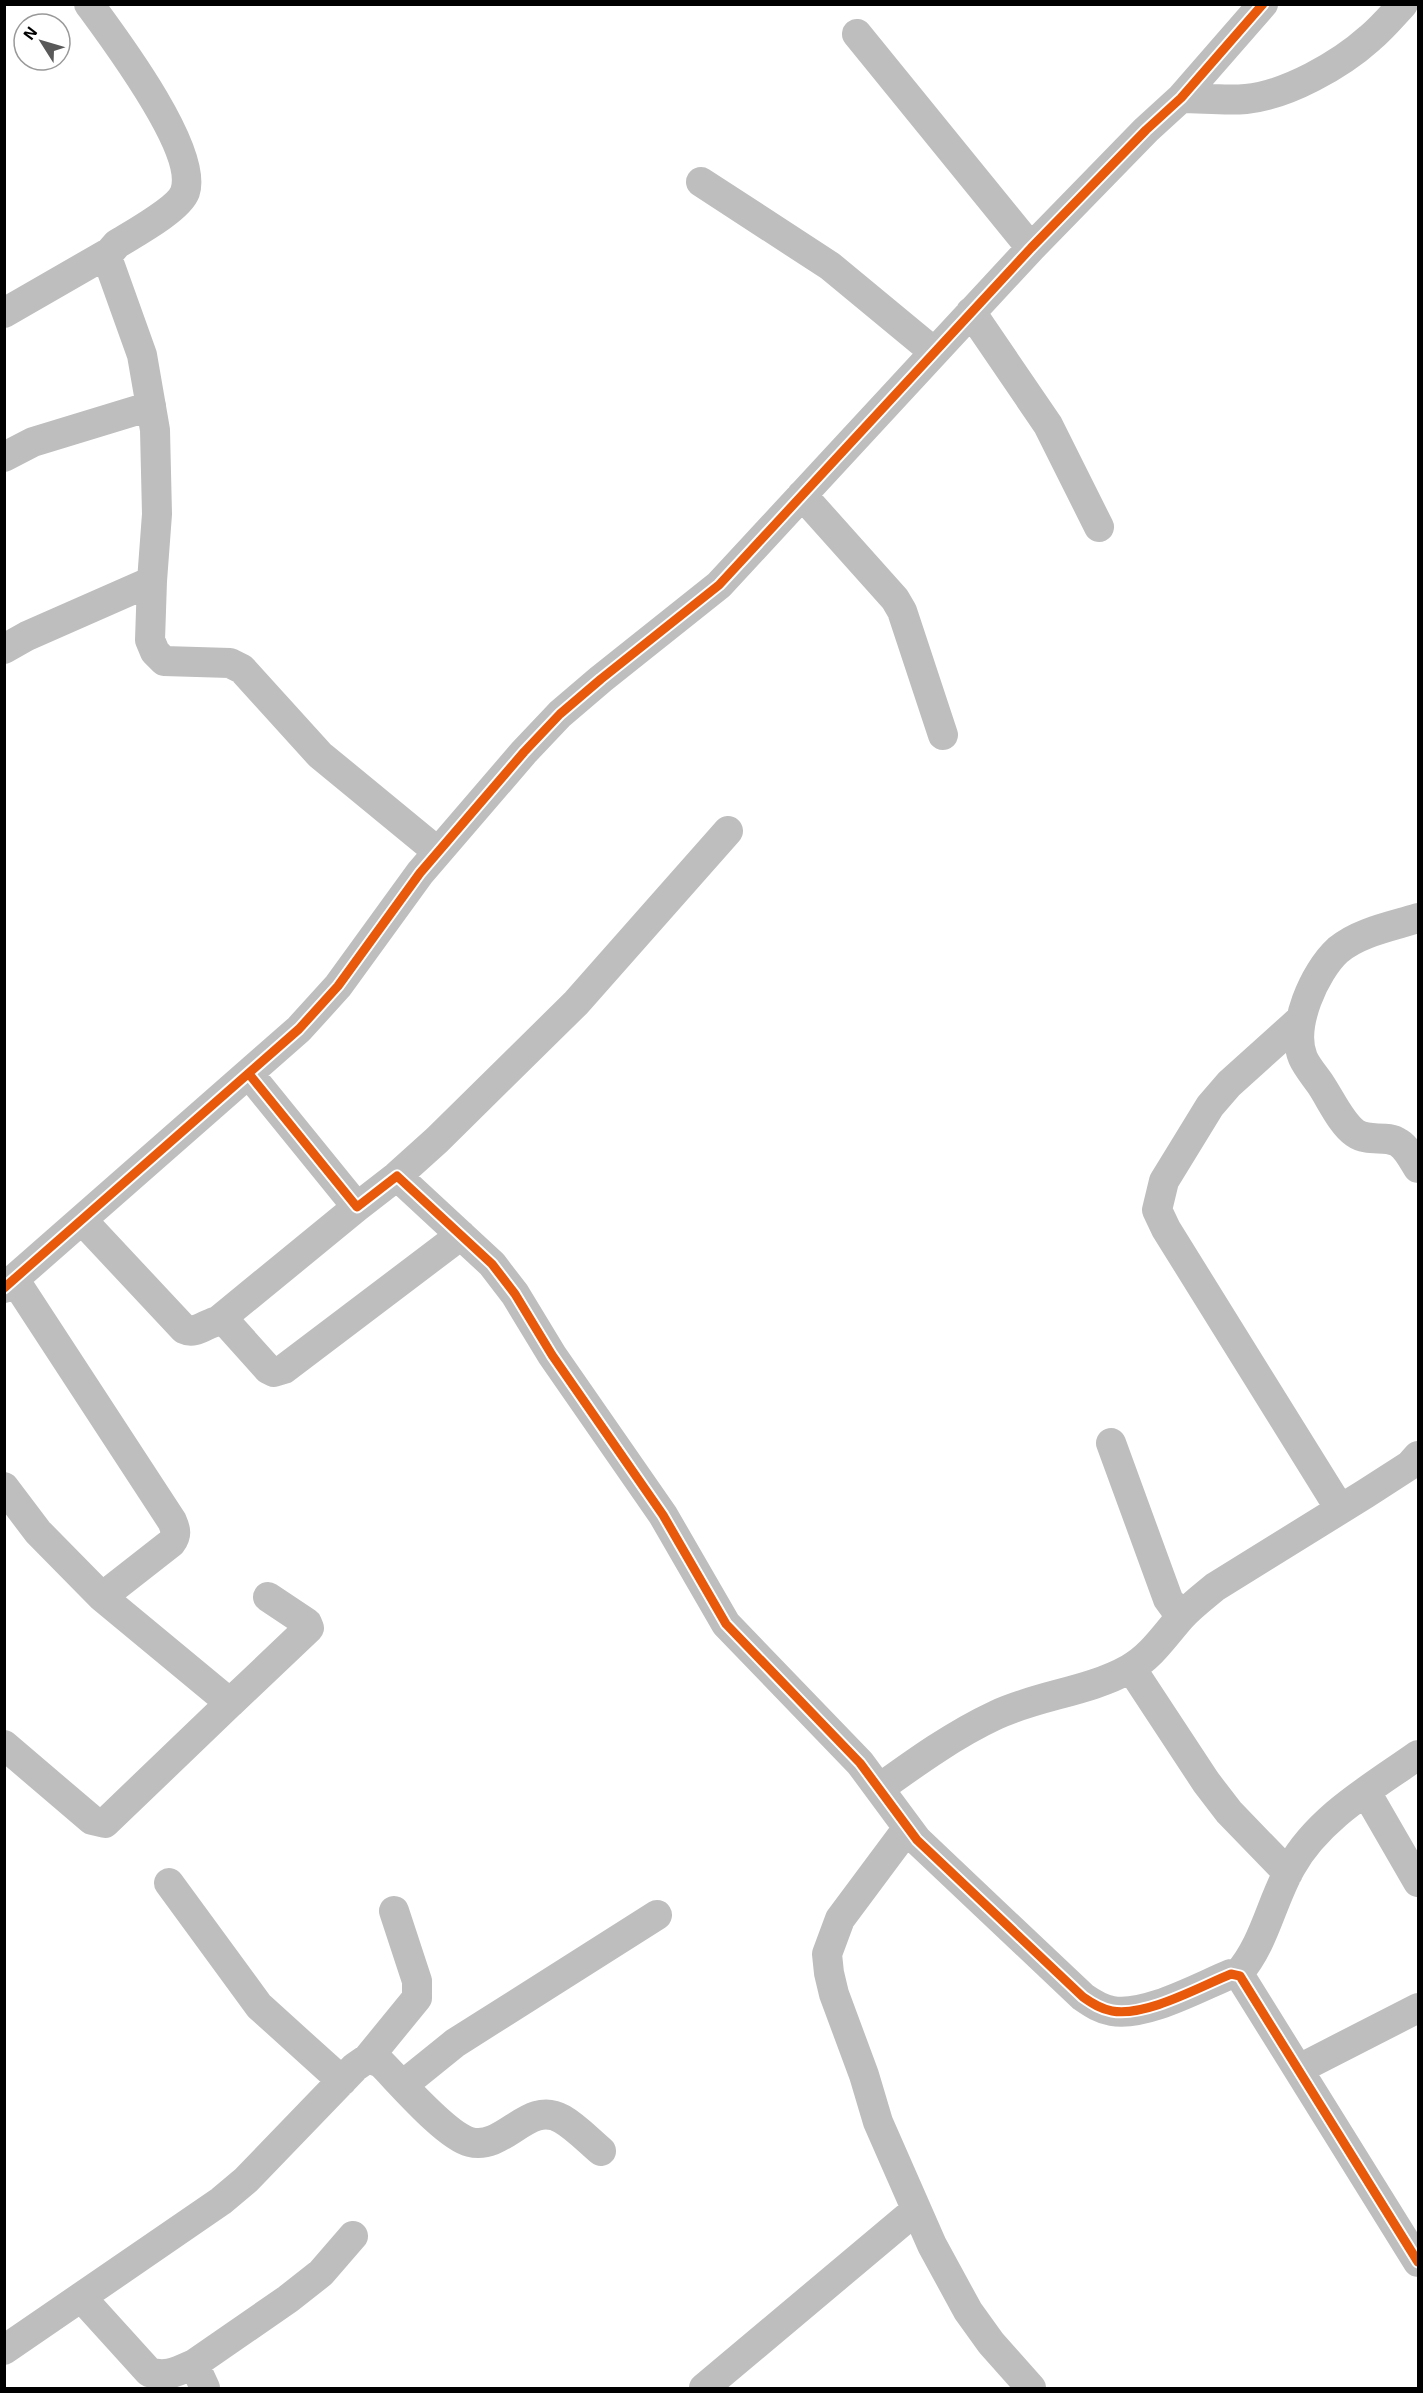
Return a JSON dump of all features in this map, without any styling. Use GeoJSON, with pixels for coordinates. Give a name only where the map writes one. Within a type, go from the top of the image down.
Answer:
{"type":"FeatureCollection","features":[{"type":"Feature","properties":{"kind":"street"},"geometry":{"type":"LineString","coordinates":[[4,313],[110,252],[117,244],[177,204],[185,192],[186,177],[176,139],[132,61],[89,4]]}},
{"type":"Feature","properties":{"kind":"street"},"geometry":{"type":"LineString","coordinates":[[102,1597],[171,1543],[175,1538],[175,1527],[9,1284],[299,1029],[338,986],[420,873],[524,752],[560,714],[719,585],[1030,248],[1146,130],[1181,98],[1263,4]]}},
{"type":"Feature","properties":{"kind":"street"},"geometry":{"type":"LineString","coordinates":[[1181,98],[1246,99],[1272,94],[1295,85],[1345,57],[1370,38],[1403,4]]}},
{"type":"Feature","properties":{"kind":"street"},"geometry":{"type":"LineString","coordinates":[[857,34],[1030,248]]}},
{"type":"Feature","properties":{"kind":"street"},"geometry":{"type":"LineString","coordinates":[[701,182],[830,266],[934,352]]}},
{"type":"Feature","properties":{"kind":"street"},"geometry":{"type":"LineString","coordinates":[[110,252],[108,260],[142,355],[155,430],[157,514],[150,640],[155,652],[164,662],[230,663],[242,669],[320,755],[438,852]]}},
{"type":"Feature","properties":{"kind":"street"},"geometry":{"type":"LineString","coordinates":[[971,312],[1048,425],[1099,527]]}},
{"type":"Feature","properties":{"kind":"street"},"geometry":{"type":"LineString","coordinates":[[4,457],[33,442],[151,406]]}},
{"type":"Feature","properties":{"kind":"street"},"geometry":{"type":"LineString","coordinates":[[802,495],[895,599],[902,610],[944,735]]}},
{"type":"Feature","properties":{"kind":"street"},"geometry":{"type":"LineString","coordinates":[[4,649],[27,636],[152,581]]}},
{"type":"Feature","properties":{"kind":"street"},"geometry":{"type":"LineString","coordinates":[[82,1220],[184,1329],[193,1331],[219,1320],[397,1176],[437,1140],[576,1003],[728,831]]}},
{"type":"Feature","properties":{"kind":"street"},"geometry":{"type":"LineString","coordinates":[[1419,918],[1356,939],[1339,950],[1325,966],[1300,1020],[1299,1040],[1303,1059],[1355,1133],[1370,1140],[1386,1139],[1398,1142],[1419,1168]]}},
{"type":"Feature","properties":{"kind":"street"},"geometry":{"type":"LineString","coordinates":[[1300,1020],[1229,1084],[1210,1106],[1164,1181],[1157,1210],[1166,1229],[1340,1509]]}},
{"type":"Feature","properties":{"kind":"street"},"geometry":{"type":"LineString","coordinates":[[249,1074],[357,1207]]}},
{"type":"Feature","properties":{"kind":"street"},"geometry":{"type":"LineString","coordinates":[[397,1176],[492,1264],[515,1294],[552,1355],[669,1524],[726,1624],[748,1649],[837,1737],[880,1788],[907,1829],[991,1911],[1083,1997],[1098,2007],[1114,2012],[1151,2007],[1231,1974],[1238,1974]]}},
{"type":"Feature","properties":{"kind":"street"},"geometry":{"type":"LineString","coordinates":[[219,1320],[231,1326],[268,1369],[279,1372],[461,1235]]}},
{"type":"Feature","properties":{"kind":"street"},"geometry":{"type":"LineString","coordinates":[[1111,1443],[1168,1599],[1181,1617]]}},
{"type":"Feature","properties":{"kind":"street"},"geometry":{"type":"LineString","coordinates":[[880,1788],[917,1761],[996,1715],[1043,1697],[1112,1677],[1131,1668],[1149,1654],[1181,1617],[1215,1587],[1410,1465],[1419,1456]]}},
{"type":"Feature","properties":{"kind":"street"},"geometry":{"type":"LineString","coordinates":[[4,1487],[38,1532],[102,1597],[230,1703]]}},
{"type":"Feature","properties":{"kind":"street"},"geometry":{"type":"LineString","coordinates":[[4,1745],[92,1820],[105,1823],[309,1628],[307,1623],[268,1597]]}},
{"type":"Feature","properties":{"kind":"street"},"geometry":{"type":"LineString","coordinates":[[1131,1668],[1211,1789],[1245,1830],[1288,1873]]}},
{"type":"Feature","properties":{"kind":"street"},"geometry":{"type":"LineString","coordinates":[[1238,1974],[1258,1945],[1288,1873],[1303,1848],[1319,1829],[1419,1755]]}},
{"type":"Feature","properties":{"kind":"street"},"geometry":{"type":"LineString","coordinates":[[1366,1792],[1419,1882]]}},
{"type":"Feature","properties":{"kind":"street"},"geometry":{"type":"LineString","coordinates":[[907,1829],[840,1919],[827,1954],[829,1973],[837,2004],[864,2075],[878,2122],[950,2281],[968,2311],[992,2343],[1031,2388]]}},
{"type":"Feature","properties":{"kind":"street"},"geometry":{"type":"LineString","coordinates":[[169,1883],[259,2007],[342,2081]]}},
{"type":"Feature","properties":{"kind":"street"},"geometry":{"type":"LineString","coordinates":[[4,2350],[229,2194],[246,2180],[361,2062],[368,2058],[417,1998],[417,1981],[394,1911]]}},
{"type":"Feature","properties":{"kind":"street"},"geometry":{"type":"LineString","coordinates":[[403,2085],[455,2043],[657,1916]]}},
{"type":"Feature","properties":{"kind":"street"},"geometry":{"type":"LineString","coordinates":[[1238,1974],[1419,2262]]}},
{"type":"Feature","properties":{"kind":"street"},"geometry":{"type":"LineString","coordinates":[[1299,2069],[1419,2008]]}},
{"type":"Feature","properties":{"kind":"street"},"geometry":{"type":"LineString","coordinates":[[368,2058],[381,2063],[445,2127],[468,2142],[483,2144],[490,2142],[539,2114],[550,2114],[563,2119],[601,2151]]}},
{"type":"Feature","properties":{"kind":"street"},"geometry":{"type":"LineString","coordinates":[[704,2388],[916,2210]]}},
{"type":"Feature","properties":{"kind":"street"},"geometry":{"type":"LineString","coordinates":[[81,2297],[149,2372],[158,2375],[200,2376],[321,2273],[353,2236]]}},
{"type":"Feature","properties":{"kind":"cycle path"},"geometry":{"type":"LineString","coordinates":[[4,1288],[299,1029],[338,986],[420,873],[524,752],[560,714],[719,585],[1031,248],[1146,130],[1181,98],[1263,4]]}},
{"type":"Feature","properties":{"kind":"cycle path"},"geometry":{"type":"LineString","coordinates":[[249,1074],[357,1207],[397,1176],[492,1264],[515,1294],[552,1355],[663,1515],[726,1624],[860,1763],[917,1840],[1083,1997],[1104,2009],[1126,2012],[1172,2000],[1231,1974],[1240,1976],[1418,2262]]}}]}
